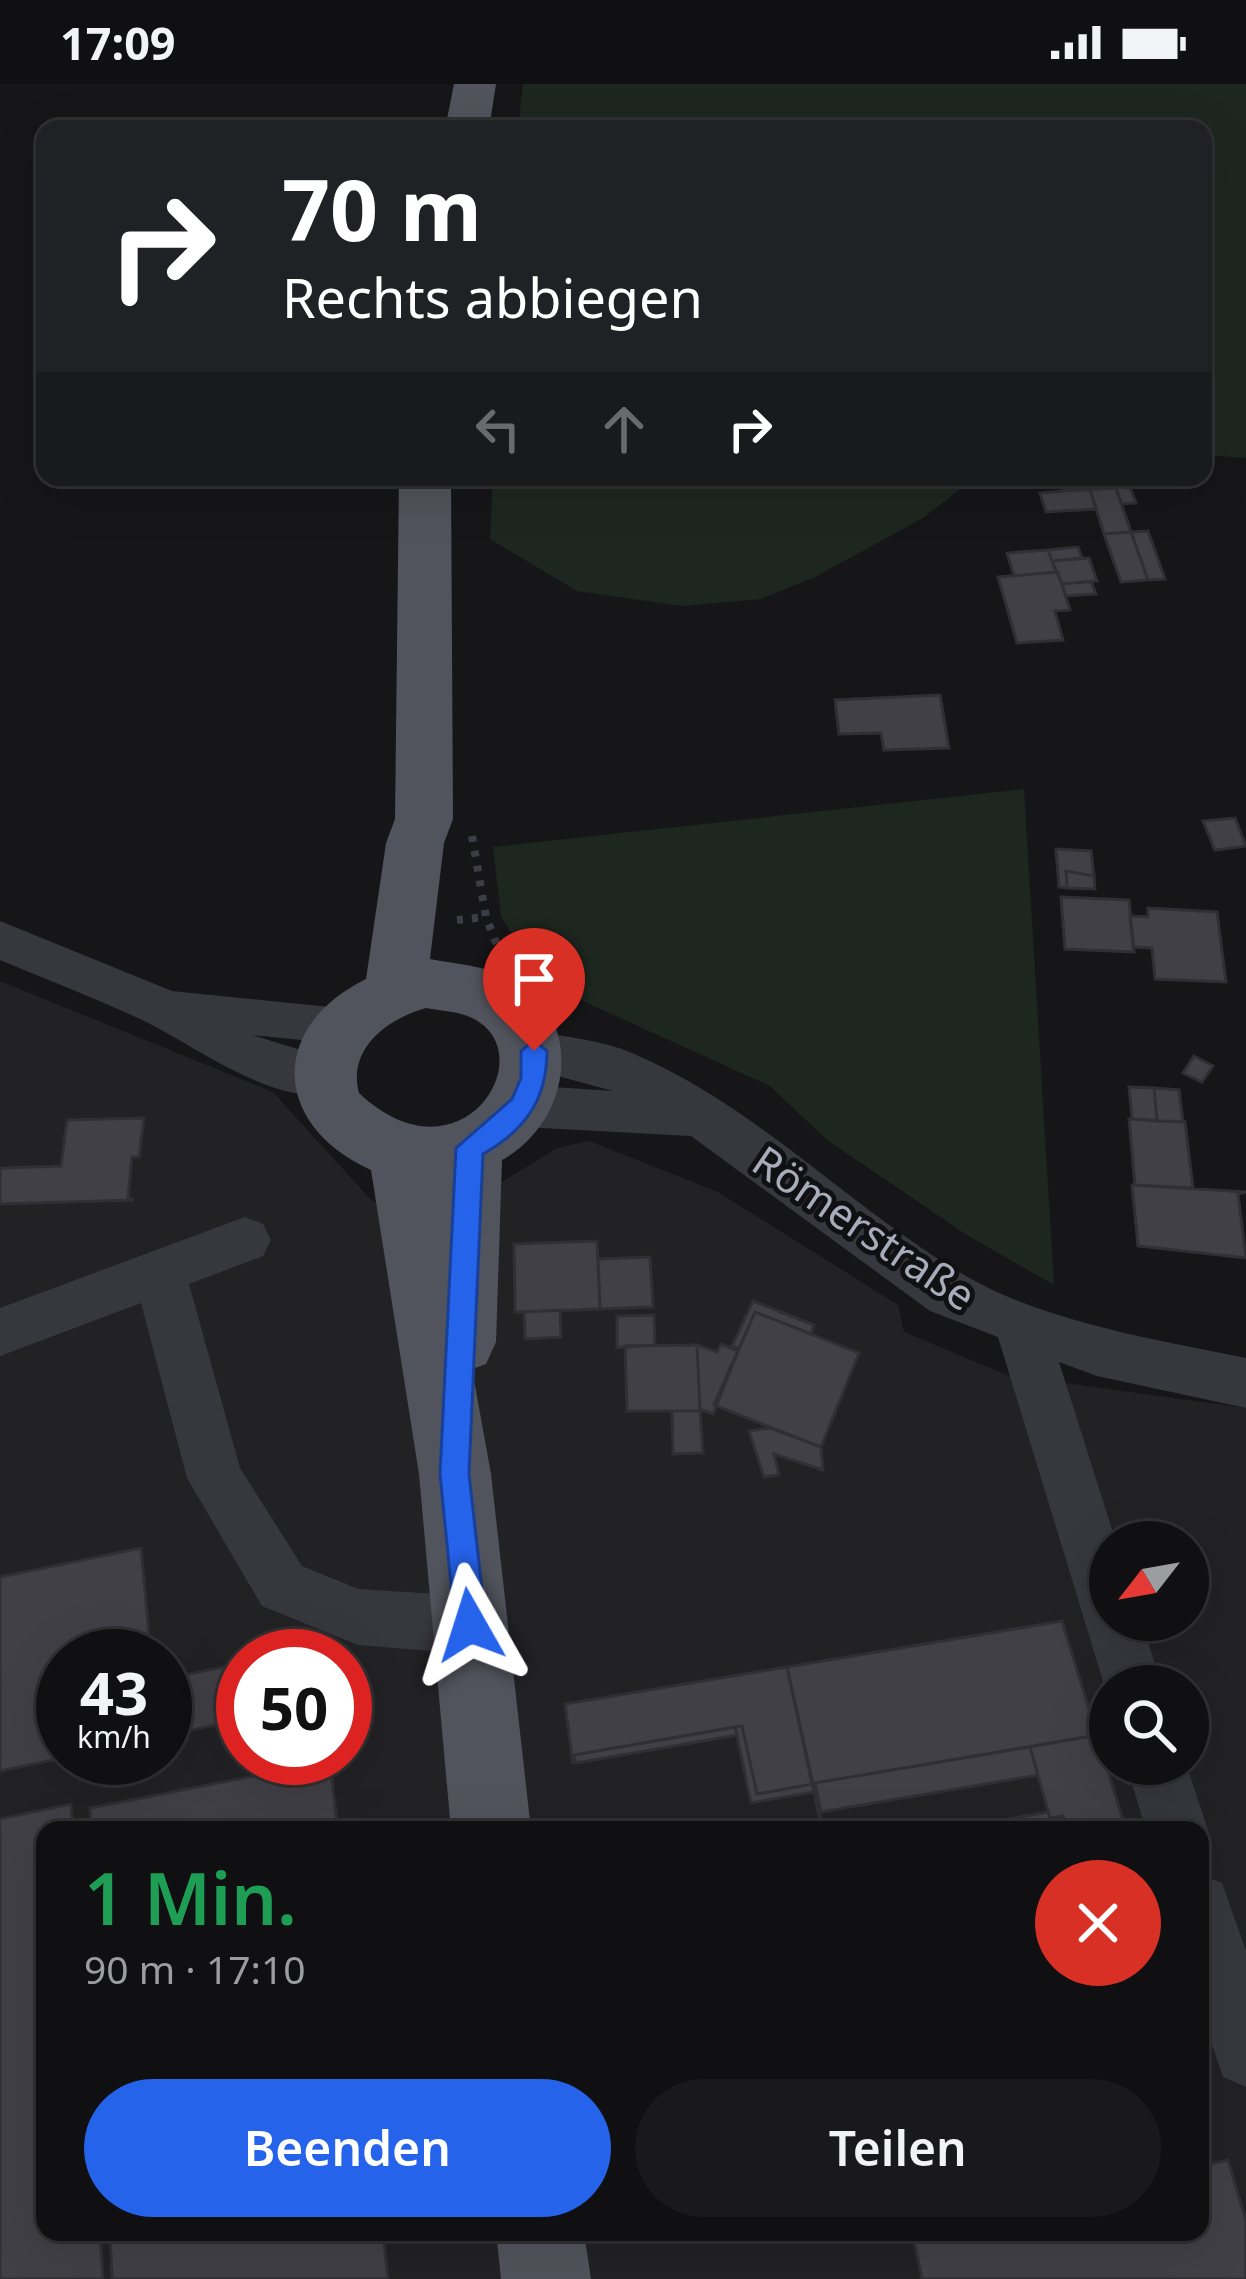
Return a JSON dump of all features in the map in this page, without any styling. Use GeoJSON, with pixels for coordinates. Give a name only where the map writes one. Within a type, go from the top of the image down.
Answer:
{"type":"FeatureCollection","features":[{"type":"Feature","properties":{"kind":"main road"},"geometry":{"type":"LineString","coordinates":[[469,120],[475,84]]}},
{"type":"Feature","properties":{"kind":"main road"},"geometry":{"type":"LineString","coordinates":[[395,989],[415,843],[424,818],[425,486]]}},
{"type":"Feature","properties":{"kind":"main road"},"geometry":{"type":"LineString","coordinates":[[424,818],[435,841],[457,984]]}},
{"type":"Feature","properties":{"kind":"main road"},"geometry":{"type":"LineString","coordinates":[[457,984],[485,992],[525,1028],[529,1078],[501,1131],[470,1148],[435,1156],[401,1154],[371,1143],[347,1126],[331,1103],[334,1050],[366,1003],[395,989],[457,984]]}},
{"type":"Feature","properties":{"kind":"main road"},"geometry":{"type":"LineString","coordinates":[[454,1474],[470,1148]]}},
{"type":"Feature","properties":{"kind":"main road"},"geometry":{"type":"LineString","coordinates":[[401,1154],[454,1474],[490,1821]]}},
{"type":"Feature","properties":{"kind":"main road"},"geometry":{"type":"LineString","coordinates":[[541,2241],[546,2279]]}},
{"type":"Feature","properties":{"kind":"street"},"geometry":{"type":"LineString","coordinates":[[0,940],[159,1006],[253,1059],[334,1050]]}},
{"type":"Feature","properties":{"kind":"street","name":"Römerstraße"},"geometry":{"type":"LineString","coordinates":[[529,1078],[697,1117],[755,1150],[950,1294],[1097,1352],[1246,1383]]}},
{"type":"Feature","properties":{"kind":"street"},"geometry":{"type":"LineString","coordinates":[[0,1332],[245,1240]]}},
{"type":"Feature","properties":{"kind":"street"},"geometry":{"type":"LineString","coordinates":[[159,1272],[215,1478],[282,1586],[358,1617],[470,1625]]}},
{"type":"Feature","properties":{"kind":"street"},"geometry":{"type":"LineString","coordinates":[[1020,1323],[1089,1546]]}},
{"type":"Feature","properties":{"kind":"street"},"geometry":{"type":"LineString","coordinates":[[1163,1785],[1174,1821]]}},
{"type":"Feature","properties":{"kind":"street"},"geometry":{"type":"LineString","coordinates":[[1209,1934],[1246,2054]]}},
{"type":"Feature","properties":{"kind":"shaded area"},"geometry":{"type":"Polygon","coordinates":[[[523,84],[1246,84],[1246,458],[1212,456],[1212,120],[519,120],[523,84]]]}},
{"type":"Feature","properties":{"kind":"shaded area"},"geometry":{"type":"Polygon","coordinates":[[[493,486],[964,486],[923,518],[815,577],[761,599],[682,606],[577,591],[490,539],[493,486]]]}},
{"type":"Feature","properties":{"kind":"shaded area"},"geometry":{"type":"Polygon","coordinates":[[[1024,789],[1054,1285],[967,1235],[827,1140],[770,1086],[585,1002],[518,944],[501,916],[493,847],[1024,789]]]}},
{"type":"Feature","properties":{"kind":"shaded area"},"geometry":{"type":"Polygon","coordinates":[[[0,981],[273,1092],[373,1202],[489,1190],[557,1148],[589,1141],[718,1192],[898,1305],[904,1332],[1007,1375],[1246,1408],[1246,2279],[0,2279],[0,981]]]}},
{"type":"Feature","properties":{"kind":"building"},"geometry":{"type":"Polygon","coordinates":[[[1063,486],[1129,486],[1136,503],[1122,504],[1116,488],[1064,491],[1063,486]]]}},
{"type":"Feature","properties":{"kind":"building"},"geometry":{"type":"Polygon","coordinates":[[[1116,488],[1131,532],[1104,534],[1090,489],[1116,488]]]}},
{"type":"Feature","properties":{"kind":"building"},"geometry":{"type":"Polygon","coordinates":[[[1090,489],[1096,509],[1046,512],[1040,493],[1090,489]]]}},
{"type":"Feature","properties":{"kind":"building"},"geometry":{"type":"Polygon","coordinates":[[[1148,531],[1165,579],[1148,580],[1131,532],[1148,531]]]}},
{"type":"Feature","properties":{"kind":"building"},"geometry":{"type":"Polygon","coordinates":[[[1131,532],[1148,580],[1121,582],[1104,534],[1131,532]]]}},
{"type":"Feature","properties":{"kind":"building"},"geometry":{"type":"Polygon","coordinates":[[[1078,547],[1082,558],[1052,561],[1048,550],[1078,547]]]}},
{"type":"Feature","properties":{"kind":"building"},"geometry":{"type":"Polygon","coordinates":[[[1048,550],[1056,572],[1014,576],[1007,553],[1048,550]]]}},
{"type":"Feature","properties":{"kind":"building"},"geometry":{"type":"Polygon","coordinates":[[[1089,558],[1097,581],[1062,584],[1052,561],[1089,558]]]}},
{"type":"Feature","properties":{"kind":"building"},"geometry":{"type":"Polygon","coordinates":[[[1058,572],[1070,610],[1055,611],[1063,640],[1017,643],[998,577],[1058,572]]]}},
{"type":"Feature","properties":{"kind":"building"},"geometry":{"type":"Polygon","coordinates":[[[1091,581],[1096,594],[1066,596],[1062,584],[1091,581]]]}},
{"type":"Feature","properties":{"kind":"building"},"geometry":{"type":"Polygon","coordinates":[[[940,695],[949,748],[884,750],[881,733],[839,734],[835,700],[940,695]]]}},
{"type":"Feature","properties":{"kind":"building"},"geometry":{"type":"Polygon","coordinates":[[[1235,818],[1246,846],[1215,850],[1203,821],[1235,818]]]}},
{"type":"Feature","properties":{"kind":"building"},"geometry":{"type":"Polygon","coordinates":[[[1056,849],[1091,851],[1094,876],[1066,871],[1067,888],[1059,887],[1056,849]]]}},
{"type":"Feature","properties":{"kind":"building"},"geometry":{"type":"Polygon","coordinates":[[[1066,871],[1094,876],[1095,889],[1067,888],[1066,871]]]}},
{"type":"Feature","properties":{"kind":"building"},"geometry":{"type":"Polygon","coordinates":[[[1061,897],[1129,900],[1134,952],[1065,949],[1061,897]]]}},
{"type":"Feature","properties":{"kind":"building"},"geometry":{"type":"Polygon","coordinates":[[[1148,908],[1217,912],[1226,982],[1155,979],[1152,948],[1133,947],[1130,916],[1148,917],[1148,908]]]}},
{"type":"Feature","properties":{"kind":"building"},"geometry":{"type":"Polygon","coordinates":[[[1194,1056],[1213,1066],[1202,1082],[1183,1073],[1194,1056]]]}},
{"type":"Feature","properties":{"kind":"building"},"geometry":{"type":"Polygon","coordinates":[[[1129,1087],[1154,1088],[1157,1121],[1132,1119],[1129,1087]]]}},
{"type":"Feature","properties":{"kind":"building"},"geometry":{"type":"Polygon","coordinates":[[[1154,1088],[1179,1090],[1183,1122],[1157,1121],[1154,1088]]]}},
{"type":"Feature","properties":{"kind":"building"},"geometry":{"type":"Polygon","coordinates":[[[144,1118],[139,1157],[132,1157],[128,1198],[134,1200],[0,1204],[0,1168],[61,1166],[67,1120],[144,1118]]]}},
{"type":"Feature","properties":{"kind":"building"},"geometry":{"type":"Polygon","coordinates":[[[1129,1119],[1185,1122],[1193,1188],[1135,1185],[1129,1119]]]}},
{"type":"Feature","properties":{"kind":"building"},"geometry":{"type":"Polygon","coordinates":[[[1132,1185],[1246,1192],[1238,1194],[1246,1258],[1138,1246],[1132,1185]]]}},
{"type":"Feature","properties":{"kind":"building"},"geometry":{"type":"Polygon","coordinates":[[[597,1241],[600,1309],[515,1312],[514,1244],[597,1241]]]}},
{"type":"Feature","properties":{"kind":"building"},"geometry":{"type":"Polygon","coordinates":[[[650,1257],[653,1307],[600,1309],[598,1259],[650,1257]]]}},
{"type":"Feature","properties":{"kind":"building"},"geometry":{"type":"Polygon","coordinates":[[[753,1301],[814,1325],[811,1334],[755,1312],[739,1349],[732,1346],[753,1301]]]}},
{"type":"Feature","properties":{"kind":"building"},"geometry":{"type":"Polygon","coordinates":[[[560,1310],[561,1337],[525,1339],[524,1312],[560,1310]]]}},
{"type":"Feature","properties":{"kind":"building"},"geometry":{"type":"Polygon","coordinates":[[[755,1312],[859,1353],[821,1447],[714,1405],[755,1312]]]}},
{"type":"Feature","properties":{"kind":"building"},"geometry":{"type":"Polygon","coordinates":[[[654,1315],[655,1345],[617,1348],[617,1316],[654,1315]]]}},
{"type":"Feature","properties":{"kind":"building"},"geometry":{"type":"Polygon","coordinates":[[[721,1344],[738,1351],[713,1414],[700,1409],[697,1345],[717,1352],[721,1344]]]}},
{"type":"Feature","properties":{"kind":"building"},"geometry":{"type":"Polygon","coordinates":[[[697,1345],[700,1411],[627,1411],[625,1346],[697,1345]]]}},
{"type":"Feature","properties":{"kind":"building"},"geometry":{"type":"Polygon","coordinates":[[[672,1411],[700,1411],[703,1453],[673,1454],[672,1411]]]}},
{"type":"Feature","properties":{"kind":"building"},"geometry":{"type":"Polygon","coordinates":[[[770,1428],[821,1447],[823,1470],[774,1454],[779,1475],[764,1477],[749,1431],[770,1428]]]}},
{"type":"Feature","properties":{"kind":"building"},"geometry":{"type":"Polygon","coordinates":[[[141,1548],[148,1629],[36,1629],[36,1764],[0,1771],[0,1577],[141,1548]]]}},
{"type":"Feature","properties":{"kind":"building"},"geometry":{"type":"Polygon","coordinates":[[[1062,1621],[1089,1709],[1089,1736],[815,1783],[820,1821],[787,1667],[1062,1621]]]}},
{"type":"Feature","properties":{"kind":"building"},"geometry":{"type":"Polygon","coordinates":[[[787,1667],[813,1784],[757,1794],[742,1726],[574,1755],[573,1764],[565,1704],[787,1667]]]}},
{"type":"Feature","properties":{"kind":"building"},"geometry":{"type":"Polygon","coordinates":[[[216,1669],[216,1725],[192,1730],[192,1673],[216,1669]]]}},
{"type":"Feature","properties":{"kind":"building"},"geometry":{"type":"Polygon","coordinates":[[[742,1726],[757,1794],[813,1784],[814,1792],[751,1803],[735,1727],[742,1726]]]}},
{"type":"Feature","properties":{"kind":"building"},"geometry":{"type":"Polygon","coordinates":[[[735,1727],[737,1735],[576,1763],[574,1755],[735,1727]]]}},
{"type":"Feature","properties":{"kind":"building"},"geometry":{"type":"Polygon","coordinates":[[[1089,1736],[1089,1785],[1112,1785],[1123,1821],[1050,1818],[1030,1747],[1089,1736]]]}},
{"type":"Feature","properties":{"kind":"building"},"geometry":{"type":"Polygon","coordinates":[[[1030,1747],[1038,1775],[821,1812],[815,1783],[1030,1747]]]}},
{"type":"Feature","properties":{"kind":"building"},"geometry":{"type":"Polygon","coordinates":[[[216,1783],[333,1785],[337,1821],[91,1821],[90,1808],[216,1783]]]}},
{"type":"Feature","properties":{"kind":"building"},"geometry":{"type":"Polygon","coordinates":[[[71,1804],[72,1821],[36,1821],[36,2241],[101,2241],[103,2279],[0,2279],[0,1819],[71,1804]]]}},
{"type":"Feature","properties":{"kind":"building"},"geometry":{"type":"Polygon","coordinates":[[[1048,1812],[1051,1821],[997,1821],[1048,1812]]]}},
{"type":"Feature","properties":{"kind":"building"},"geometry":{"type":"Polygon","coordinates":[[[1228,2160],[1246,2221],[1246,2279],[922,2279],[914,2241],[1209,2241],[1209,2164],[1228,2160]]]}},
{"type":"Feature","properties":{"kind":"building"},"geometry":{"type":"Polygon","coordinates":[[[110,2241],[384,2241],[388,2279],[112,2279],[110,2241]]]}},
{"type":"Feature","properties":{"kind":"route"},"geometry":{"type":"LineString","coordinates":[[470,1625],[454,1474],[470,1148],[501,1131],[523,1106],[534,1078],[534,1051]]}}]}
